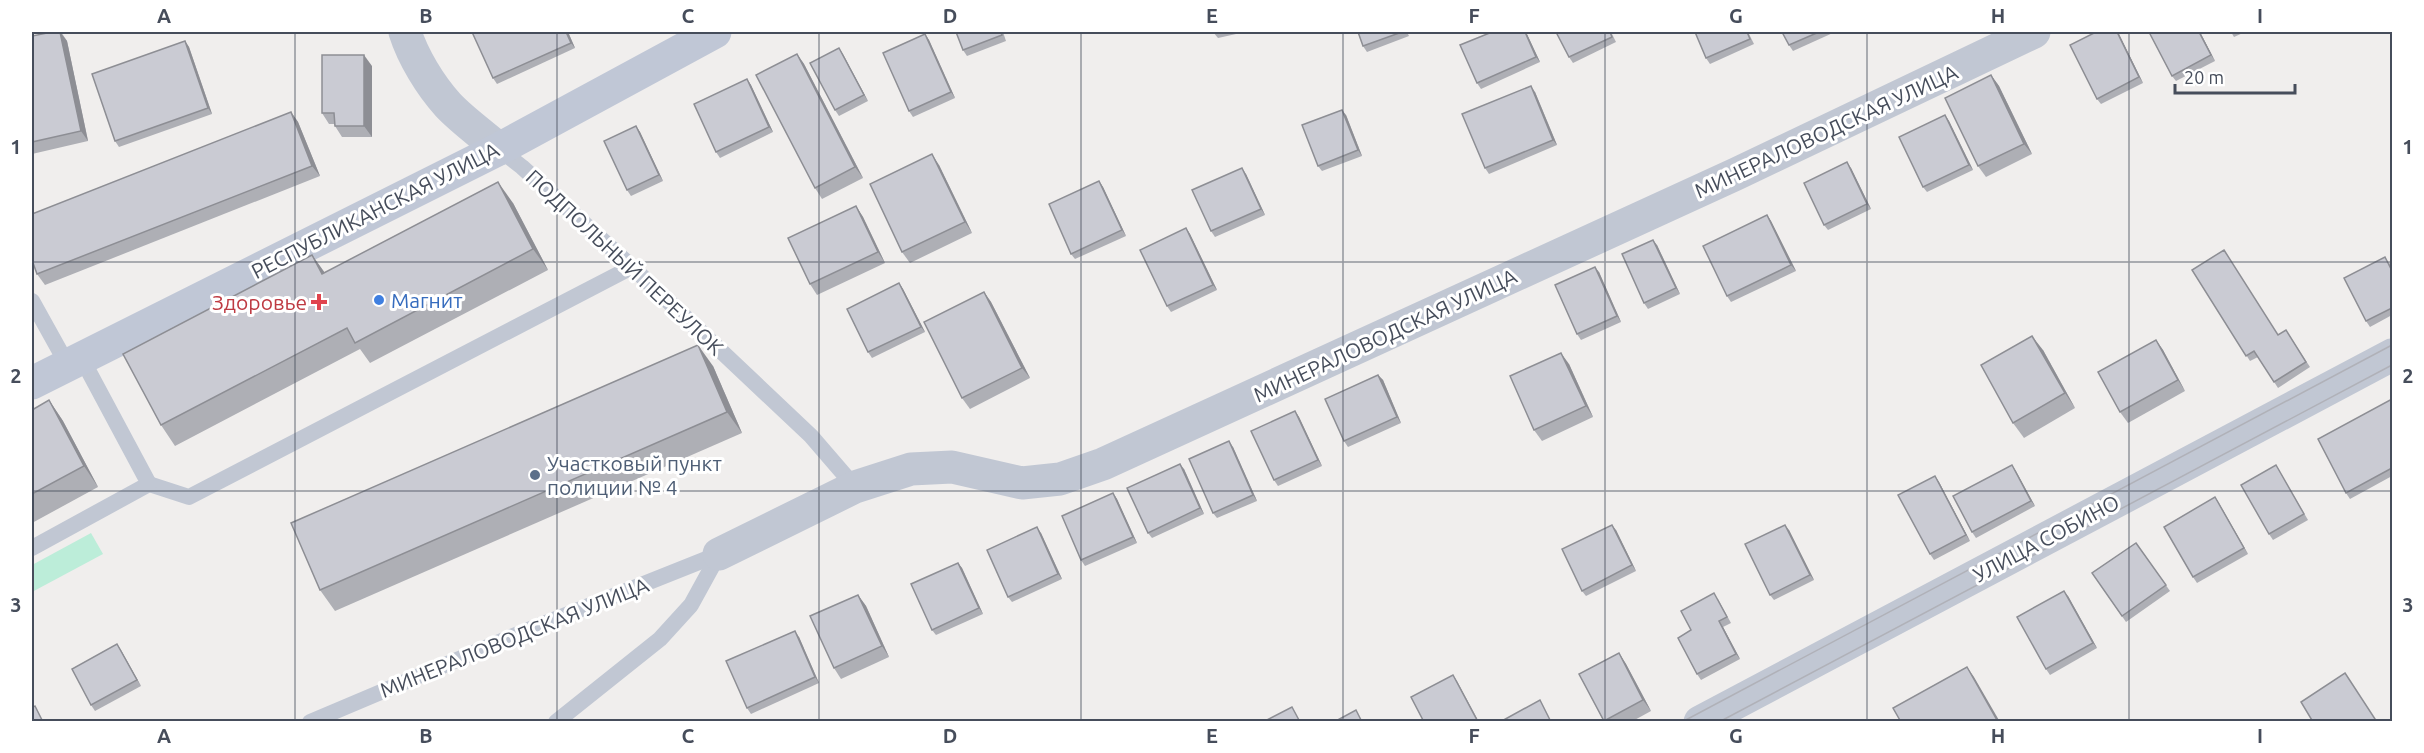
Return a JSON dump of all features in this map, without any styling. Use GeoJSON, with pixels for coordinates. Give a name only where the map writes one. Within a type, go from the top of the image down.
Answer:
{"type":"FeatureCollection","features":[{"type":"Feature","properties":{"kind":"street","name":"ПОДПОЛЬНЫЙ ПЕРЕУЛОК"},"geometry":{"type":"LineString","coordinates":[[405,32],[429,78],[448,105],[498,149]]}},
{"type":"Feature","properties":{"kind":"street","name":"РЕСПУБЛИКАНСКАЯ УЛИЦА"},"geometry":{"type":"LineString","coordinates":[[32,383],[498,149],[715,32]]}},
{"type":"Feature","properties":{"kind":"street","name":"МИНЕРАЛОВОДСКАЯ УЛИЦА"},"geometry":{"type":"LineString","coordinates":[[719,554],[855,487],[911,468],[951,466],[1022,483],[1060,479],[1103,464],[1736,174],[2034,32]]}},
{"type":"Feature","properties":{"kind":"street","name":"УЛИЦА СОБИНО"},"geometry":{"type":"LineString","coordinates":[[1700,722],[2392,355]]}},
{"type":"Feature","properties":{"kind":"lane","name":"ПОДПОЛЬНЫЙ ПЕРЕУЛОК"},"geometry":{"type":"LineString","coordinates":[[498,149],[522,167],[632,267],[811,436],[855,487]]}},
{"type":"Feature","properties":{"kind":"lane"},"geometry":{"type":"LineString","coordinates":[[32,301],[74,361],[149,484],[189,497],[632,267]]}},
{"type":"Feature","properties":{"kind":"lane"},"geometry":{"type":"LineString","coordinates":[[32,548],[149,484]]}},
{"type":"Feature","properties":{"kind":"lane"},"geometry":{"type":"LineString","coordinates":[[556,722],[660,639],[691,605],[719,554]]}},
{"type":"Feature","properties":{"kind":"lane","name":"МИНЕРАЛОВОДСКАЯ УЛИЦА"},"geometry":{"type":"LineString","coordinates":[[310,722],[511,637],[719,554]]}},
{"type":"Feature","properties":{"kind":"green space"},"geometry":{"type":"Polygon","coordinates":[[[91,533],[103,554],[32,592],[32,565],[91,533]]]}},
{"type":"Feature","properties":{"kind":"building"},"geometry":{"type":"Polygon","coordinates":[[[60,32],[81,131],[32,142],[32,36],[60,32]]]}},
{"type":"Feature","properties":{"kind":"building"},"geometry":{"type":"Polygon","coordinates":[[[472,32],[566,32],[571,43],[493,78],[472,32]]]}},
{"type":"Feature","properties":{"kind":"building"},"geometry":{"type":"Polygon","coordinates":[[[956,32],[1001,32],[1002,35],[963,50],[956,32]]]}},
{"type":"Feature","properties":{"kind":"building"},"geometry":{"type":"Polygon","coordinates":[[[1358,32],[1402,32],[1363,46],[1358,32]]]}},
{"type":"Feature","properties":{"kind":"building"},"geometry":{"type":"Polygon","coordinates":[[[1492,32],[1525,32],[1536,57],[1477,83],[1460,45],[1492,32]]]}},
{"type":"Feature","properties":{"kind":"building"},"geometry":{"type":"Polygon","coordinates":[[[1556,32],[1610,32],[1612,37],[1569,57],[1556,32]]]}},
{"type":"Feature","properties":{"kind":"building"},"geometry":{"type":"Polygon","coordinates":[[[1695,32],[1747,32],[1750,39],[1706,58],[1695,32]]]}},
{"type":"Feature","properties":{"kind":"building"},"geometry":{"type":"Polygon","coordinates":[[[1782,32],[1819,32],[1789,45],[1782,32]]]}},
{"type":"Feature","properties":{"kind":"building"},"geometry":{"type":"Polygon","coordinates":[[[2096,32],[2117,32],[2139,77],[2097,99],[2070,45],[2096,32]]]}},
{"type":"Feature","properties":{"kind":"building"},"geometry":{"type":"Polygon","coordinates":[[[2149,32],[2199,32],[2211,55],[2172,76],[2149,32]]]}},
{"type":"Feature","properties":{"kind":"building"},"geometry":{"type":"Polygon","coordinates":[[[925,34],[951,92],[909,111],[883,53],[925,34]]]}},
{"type":"Feature","properties":{"kind":"building"},"geometry":{"type":"Polygon","coordinates":[[[185,41],[208,108],[115,141],[92,74],[185,41]]]}},
{"type":"Feature","properties":{"kind":"building"},"geometry":{"type":"Polygon","coordinates":[[[839,48],[864,95],[835,110],[810,63],[839,48]]]}},
{"type":"Feature","properties":{"kind":"building"},"geometry":{"type":"Polygon","coordinates":[[[797,54],[855,167],[815,188],[756,75],[797,54]]]}},
{"type":"Feature","properties":{"kind":"building"},"geometry":{"type":"Polygon","coordinates":[[[322,55],[364,55],[364,126],[335,126],[334,113],[322,113],[322,55]]]}},
{"type":"Feature","properties":{"kind":"building"},"geometry":{"type":"Polygon","coordinates":[[[1991,75],[2024,144],[1978,166],[1945,98],[1991,75]]]}},
{"type":"Feature","properties":{"kind":"building"},"geometry":{"type":"Polygon","coordinates":[[[747,79],[769,127],[716,152],[694,104],[747,79]]]}},
{"type":"Feature","properties":{"kind":"building"},"geometry":{"type":"Polygon","coordinates":[[[1531,86],[1553,140],[1485,168],[1462,114],[1531,86]]]}},
{"type":"Feature","properties":{"kind":"building"},"geometry":{"type":"Polygon","coordinates":[[[1342,110],[1358,150],[1318,166],[1302,125],[1342,110]]]}},
{"type":"Feature","properties":{"kind":"building"},"geometry":{"type":"Polygon","coordinates":[[[291,112],[312,166],[37,274],[32,260],[32,214],[291,112]]]}},
{"type":"Feature","properties":{"kind":"building"},"geometry":{"type":"Polygon","coordinates":[[[1945,115],[1969,165],[1923,187],[1899,137],[1945,115]]]}},
{"type":"Feature","properties":{"kind":"building"},"geometry":{"type":"Polygon","coordinates":[[[636,126],[659,175],[627,190],[604,141],[636,126]]]}},
{"type":"Feature","properties":{"kind":"building"},"geometry":{"type":"Polygon","coordinates":[[[932,154],[965,222],[902,252],[870,184],[932,154]]]}},
{"type":"Feature","properties":{"kind":"building"},"geometry":{"type":"Polygon","coordinates":[[[1847,162],[1867,204],[1824,225],[1804,183],[1847,162]]]}},
{"type":"Feature","properties":{"kind":"building"},"geometry":{"type":"Polygon","coordinates":[[[1242,168],[1261,209],[1211,231],[1192,190],[1242,168]]]}},
{"type":"Feature","properties":{"kind":"building"},"geometry":{"type":"Polygon","coordinates":[[[1099,181],[1122,230],[1071,254],[1049,204],[1099,181]]]}},
{"type":"Feature","properties":{"kind":"building"},"geometry":{"type":"Polygon","coordinates":[[[498,182],[533,249],[355,343],[347,328],[161,425],[123,354],[312,255],[322,274],[498,182]]]}},
{"type":"Feature","properties":{"kind":"building"},"geometry":{"type":"Polygon","coordinates":[[[856,206],[878,252],[810,284],[788,238],[856,206]]]}},
{"type":"Feature","properties":{"kind":"building"},"geometry":{"type":"Polygon","coordinates":[[[1767,215],[1791,265],[1727,296],[1703,246],[1767,215]]]}},
{"type":"Feature","properties":{"kind":"building"},"geometry":{"type":"Polygon","coordinates":[[[1186,228],[1213,285],[1167,306],[1140,250],[1186,228]]]}},
{"type":"Feature","properties":{"kind":"building"},"geometry":{"type":"Polygon","coordinates":[[[1653,240],[1676,288],[1644,303],[1622,254],[1653,240]]]}},
{"type":"Feature","properties":{"kind":"building"},"geometry":{"type":"Polygon","coordinates":[[[2224,250],[2278,335],[2286,330],[2306,362],[2274,382],[2254,351],[2246,356],[2192,270],[2224,250]]]}},
{"type":"Feature","properties":{"kind":"building"},"geometry":{"type":"Polygon","coordinates":[[[2385,257],[2392,271],[2392,308],[2366,321],[2344,278],[2385,257]]]}},
{"type":"Feature","properties":{"kind":"building"},"geometry":{"type":"Polygon","coordinates":[[[1595,267],[1617,316],[1577,334],[1555,285],[1595,267]]]}},
{"type":"Feature","properties":{"kind":"building"},"geometry":{"type":"Polygon","coordinates":[[[899,283],[921,327],[868,352],[847,309],[899,283]]]}},
{"type":"Feature","properties":{"kind":"building"},"geometry":{"type":"Polygon","coordinates":[[[984,292],[1022,368],[962,398],[924,322],[984,292]]]}},
{"type":"Feature","properties":{"kind":"building"},"geometry":{"type":"Polygon","coordinates":[[[2032,336],[2065,393],[2013,423],[1981,365],[2032,336]]]}},
{"type":"Feature","properties":{"kind":"building"},"geometry":{"type":"Polygon","coordinates":[[[2156,340],[2178,380],[2120,412],[2098,372],[2156,340]]]}},
{"type":"Feature","properties":{"kind":"building"},"geometry":{"type":"Polygon","coordinates":[[[698,345],[727,412],[320,590],[291,523],[698,345]]]}},
{"type":"Feature","properties":{"kind":"building"},"geometry":{"type":"Polygon","coordinates":[[[1561,353],[1586,406],[1534,430],[1510,376],[1561,353]]]}},
{"type":"Feature","properties":{"kind":"building"},"geometry":{"type":"Polygon","coordinates":[[[1378,375],[1397,417],[1344,441],[1325,399],[1378,375]]]}},
{"type":"Feature","properties":{"kind":"building"},"geometry":{"type":"Polygon","coordinates":[[[2392,399],[2392,468],[2346,493],[2318,439],[2392,399]]]}},
{"type":"Feature","properties":{"kind":"building"},"geometry":{"type":"Polygon","coordinates":[[[49,400],[84,466],[32,494],[32,410],[49,400]]]}},
{"type":"Feature","properties":{"kind":"building"},"geometry":{"type":"Polygon","coordinates":[[[1295,411],[1318,460],[1274,480],[1251,431],[1295,411]]]}},
{"type":"Feature","properties":{"kind":"building"},"geometry":{"type":"Polygon","coordinates":[[[1229,441],[1253,495],[1213,513],[1189,459],[1229,441]]]}},
{"type":"Feature","properties":{"kind":"building"},"geometry":{"type":"Polygon","coordinates":[[[1180,464],[1200,508],[1148,533],[1127,488],[1180,464]]]}},
{"type":"Feature","properties":{"kind":"building"},"geometry":{"type":"Polygon","coordinates":[[[2012,465],[2031,501],[1972,532],[1953,496],[2012,465]]]}},
{"type":"Feature","properties":{"kind":"building"},"geometry":{"type":"Polygon","coordinates":[[[2276,465],[2304,514],[2269,534],[2241,485],[2276,465]]]}},
{"type":"Feature","properties":{"kind":"building"},"geometry":{"type":"Polygon","coordinates":[[[1935,476],[1966,535],[1930,554],[1898,495],[1935,476]]]}},
{"type":"Feature","properties":{"kind":"building"},"geometry":{"type":"Polygon","coordinates":[[[1113,493],[1133,537],[1081,560],[1062,516],[1113,493]]]}},
{"type":"Feature","properties":{"kind":"building"},"geometry":{"type":"Polygon","coordinates":[[[2215,497],[2244,548],[2193,577],[2164,527],[2215,497]]]}},
{"type":"Feature","properties":{"kind":"building"},"geometry":{"type":"Polygon","coordinates":[[[1612,525],[1632,565],[1582,591],[1562,549],[1612,525]]]}},
{"type":"Feature","properties":{"kind":"building"},"geometry":{"type":"Polygon","coordinates":[[[1785,525],[1810,575],[1770,595],[1745,544],[1785,525]]]}},
{"type":"Feature","properties":{"kind":"building"},"geometry":{"type":"Polygon","coordinates":[[[1037,527],[1058,574],[1008,597],[987,550],[1037,527]]]}},
{"type":"Feature","properties":{"kind":"building"},"geometry":{"type":"Polygon","coordinates":[[[2136,543],[2166,585],[2122,616],[2092,573],[2136,543]]]}},
{"type":"Feature","properties":{"kind":"building"},"geometry":{"type":"Polygon","coordinates":[[[958,563],[979,608],[932,630],[911,584],[958,563]]]}},
{"type":"Feature","properties":{"kind":"building"},"geometry":{"type":"Polygon","coordinates":[[[2064,591],[2093,643],[2046,669],[2017,617],[2064,591]]]}},
{"type":"Feature","properties":{"kind":"building"},"geometry":{"type":"Polygon","coordinates":[[[1714,593],[1727,617],[1719,621],[1736,654],[1697,674],[1678,638],[1691,630],[1681,611],[1714,593]]]}},
{"type":"Feature","properties":{"kind":"building"},"geometry":{"type":"Polygon","coordinates":[[[858,595],[882,646],[834,668],[810,616],[858,595]]]}},
{"type":"Feature","properties":{"kind":"building"},"geometry":{"type":"Polygon","coordinates":[[[795,631],[815,677],[747,708],[726,661],[795,631]]]}},
{"type":"Feature","properties":{"kind":"building"},"geometry":{"type":"Polygon","coordinates":[[[117,644],[137,680],[91,705],[72,669],[117,644]]]}},
{"type":"Feature","properties":{"kind":"building"},"geometry":{"type":"Polygon","coordinates":[[[1619,653],[1643,700],[1604,721],[1579,674],[1619,653]]]}},
{"type":"Feature","properties":{"kind":"building"},"geometry":{"type":"Polygon","coordinates":[[[1967,667],[1998,722],[1901,722],[1893,708],[1967,667]]]}},
{"type":"Feature","properties":{"kind":"building"},"geometry":{"type":"Polygon","coordinates":[[[2345,673],[2377,722],[2313,722],[2301,702],[2345,673]]]}},
{"type":"Feature","properties":{"kind":"building"},"geometry":{"type":"Polygon","coordinates":[[[1453,675],[1478,722],[1424,722],[1411,697],[1453,675]]]}},
{"type":"Feature","properties":{"kind":"building"},"geometry":{"type":"Polygon","coordinates":[[[1540,700],[1551,722],[1500,722],[1540,700]]]}},
{"type":"Feature","properties":{"kind":"building"},"geometry":{"type":"Polygon","coordinates":[[[35,706],[43,722],[32,722],[32,708],[35,706]]]}},
{"type":"Feature","properties":{"kind":"building"},"geometry":{"type":"Polygon","coordinates":[[[1292,707],[1300,722],[1263,722],[1292,707]]]}},
{"type":"Feature","properties":{"kind":"building"},"geometry":{"type":"Polygon","coordinates":[[[1356,710],[1362,722],[1334,722],[1356,710]]]}},
{"type":"Feature","properties":{"kind":"tram line"},"geometry":{"type":"LineString","coordinates":[[1682,722],[2392,345]]}},
{"type":"Feature","properties":{"kind":"tram line"},"geometry":{"type":"LineString","coordinates":[[1719,722],[2392,365]]}},
{"type":"Feature","properties":{"kind":"place","name":"Магнит"},"geometry":{"type":"Point","coordinates":[379,300]}},
{"type":"Feature","properties":{"kind":"place","name":"Здоровье"},"geometry":{"type":"Point","coordinates":[319,302]}},
{"type":"Feature","properties":{"kind":"place","name":"Участковый пункт полиции № 4"},"geometry":{"type":"Point","coordinates":[535,475]}}]}
